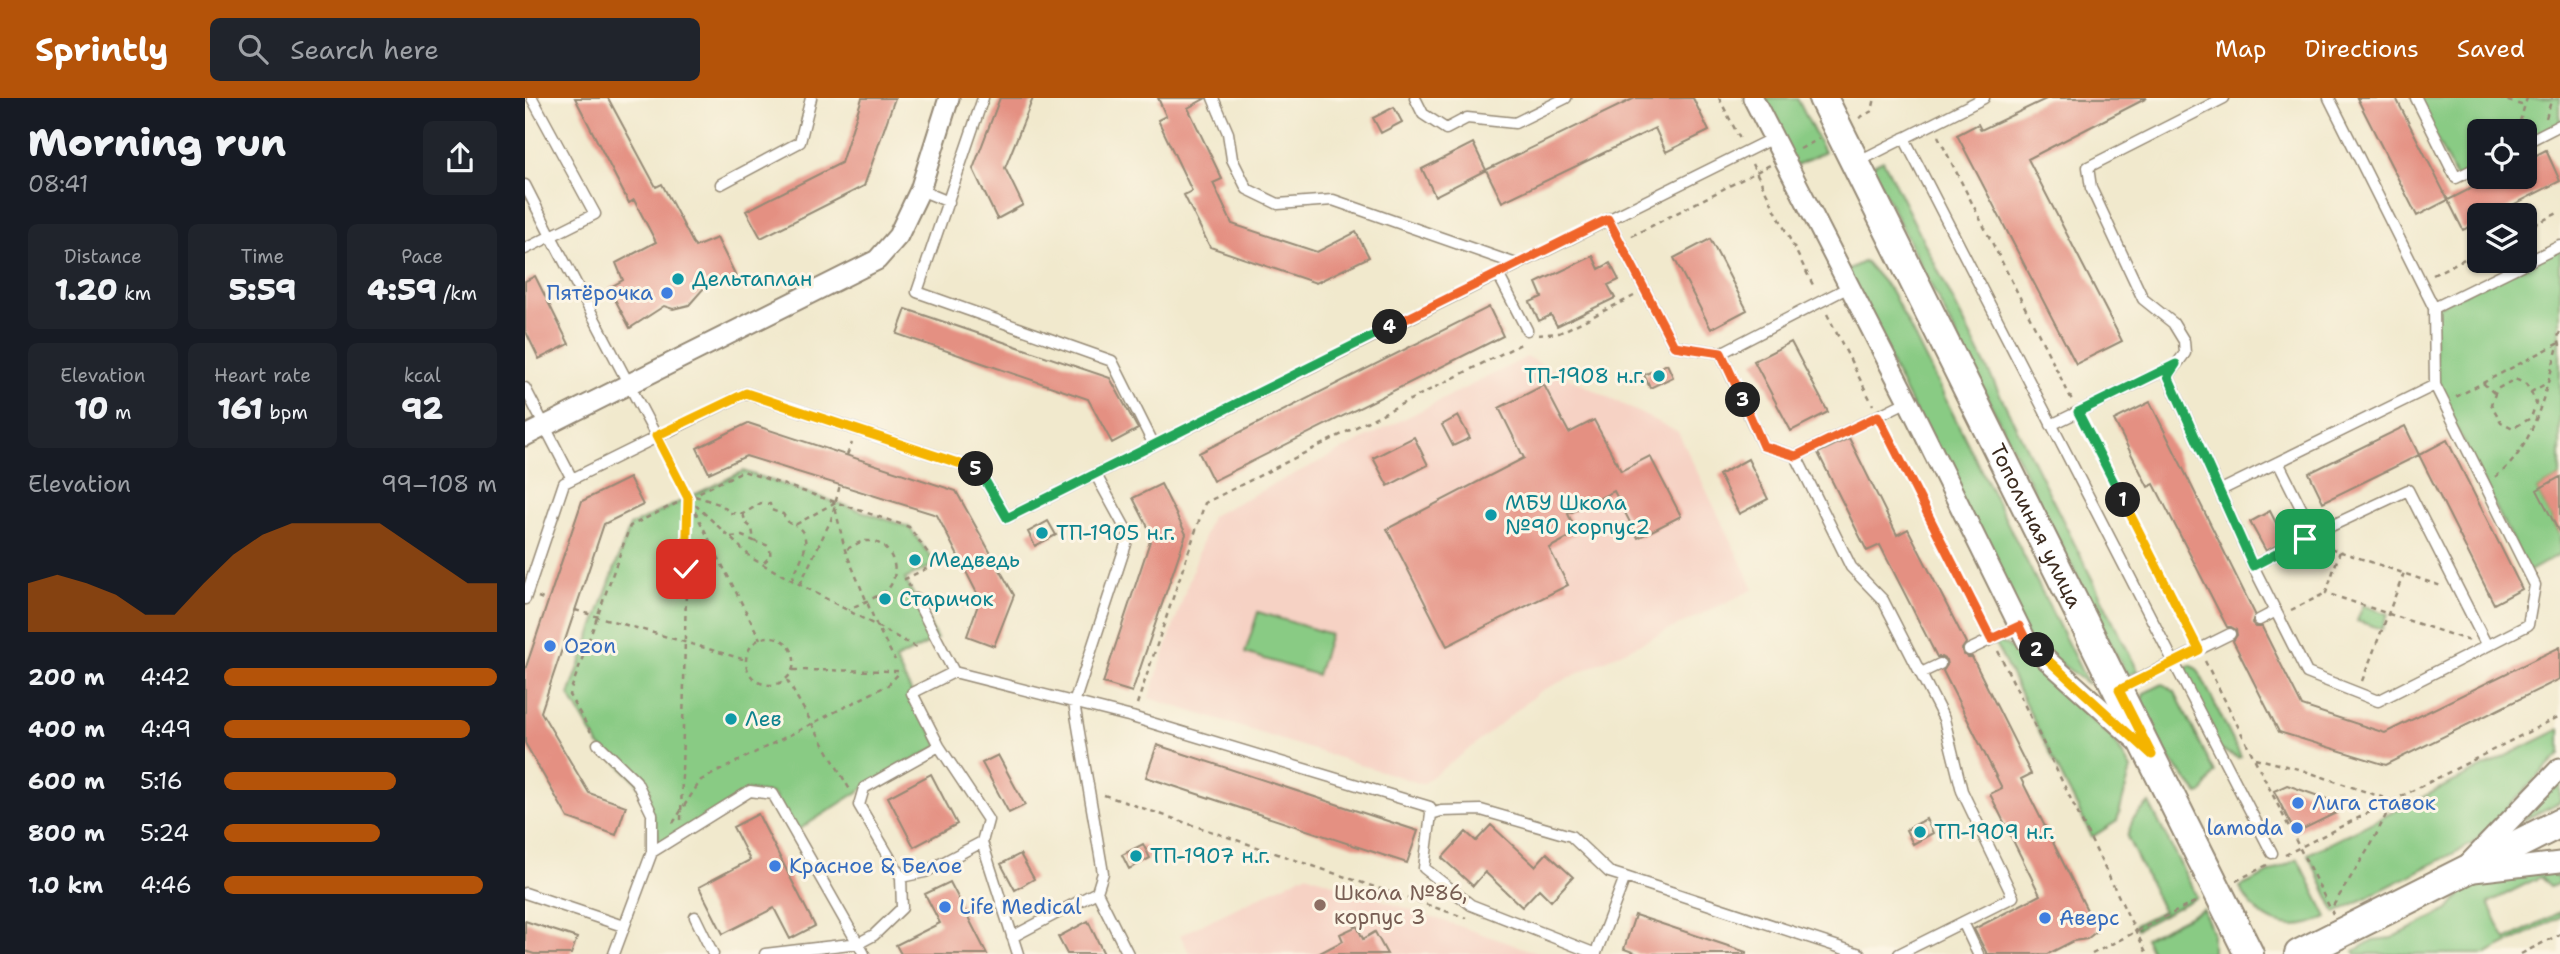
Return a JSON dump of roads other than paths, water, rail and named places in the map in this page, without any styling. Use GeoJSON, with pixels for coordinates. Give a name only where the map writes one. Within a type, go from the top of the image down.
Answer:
{"type":"FeatureCollection","features":[{"type":"Feature","properties":{"kind":"main road","name":"Тополиная улица"},"geometry":{"type":"LineString","coordinates":[[1823,98],[2249,954]]}},
{"type":"Feature","properties":{"kind":"main road"},"geometry":{"type":"LineString","coordinates":[[2299,954],[2337,920],[2459,874],[2560,823]]}},
{"type":"Feature","properties":{"kind":"street"},"geometry":{"type":"LineString","coordinates":[[525,436],[877,260],[898,236],[920,190],[949,98]]}},
{"type":"Feature","properties":{"kind":"street"},"geometry":{"type":"LineString","coordinates":[[1753,98],[1908,401],[2027,642],[2152,755]]}},
{"type":"Feature","properties":{"kind":"street"},"geometry":{"type":"LineString","coordinates":[[2459,874],[2560,768]]}},
{"type":"Feature","properties":{"kind":"street"},"geometry":{"type":"LineString","coordinates":[[2459,874],[2560,862]]}},
{"type":"Feature","properties":{"kind":"lane"},"geometry":{"type":"LineString","coordinates":[[525,249],[595,214],[532,98]]}},
{"type":"Feature","properties":{"kind":"lane"},"geometry":{"type":"LineString","coordinates":[[721,184],[800,142],[811,98]]}},
{"type":"Feature","properties":{"kind":"lane"},"geometry":{"type":"LineString","coordinates":[[983,98],[918,292],[1112,361],[1154,445]]}},
{"type":"Feature","properties":{"kind":"lane"},"geometry":{"type":"LineString","coordinates":[[1213,98],[1228,133],[1232,159],[1247,188],[1278,204],[1333,200],[1517,264]]}},
{"type":"Feature","properties":{"kind":"lane"},"geometry":{"type":"LineString","coordinates":[[1415,98],[1423,114],[1445,129],[1467,118],[1515,123],[1566,98]]}},
{"type":"Feature","properties":{"kind":"lane"},"geometry":{"type":"LineString","coordinates":[[1856,163],[1984,98]]}},
{"type":"Feature","properties":{"kind":"lane"},"geometry":{"type":"LineString","coordinates":[[2224,98],[2088,167],[2091,188],[2143,299],[2173,323],[2184,341],[2185,354],[2168,376],[2253,566],[2307,673],[2378,701],[2528,625],[2535,585],[2435,386],[2434,308],[2329,98]]}},
{"type":"Feature","properties":{"kind":"lane"},"geometry":{"type":"LineString","coordinates":[[2416,98],[2456,178],[2467,172]]}},
{"type":"Feature","properties":{"kind":"lane"},"geometry":{"type":"LineString","coordinates":[[2537,137],[2556,127]]}},
{"type":"Feature","properties":{"kind":"lane"},"geometry":{"type":"LineString","coordinates":[[525,599],[564,483],[746,393],[979,470],[1007,518],[1773,138]]}},
{"type":"Feature","properties":{"kind":"lane"},"geometry":{"type":"LineString","coordinates":[[1904,138],[2275,856]]}},
{"type":"Feature","properties":{"kind":"lane"},"geometry":{"type":"LineString","coordinates":[[525,185],[656,436]]}},
{"type":"Feature","properties":{"kind":"lane"},"geometry":{"type":"LineString","coordinates":[[920,190],[949,202]]}},
{"type":"Feature","properties":{"kind":"lane"},"geometry":{"type":"LineString","coordinates":[[1608,219],[1674,346],[1721,353],[1849,287]]}},
{"type":"Feature","properties":{"kind":"lane"},"geometry":{"type":"LineString","coordinates":[[2434,308],[2560,246]]}},
{"type":"Feature","properties":{"kind":"lane"},"geometry":{"type":"LineString","coordinates":[[1498,274],[1527,330]]}},
{"type":"Feature","properties":{"kind":"lane"},"geometry":{"type":"LineString","coordinates":[[1721,353],[1763,446],[1796,456],[1908,401]]}},
{"type":"Feature","properties":{"kind":"lane"},"geometry":{"type":"LineString","coordinates":[[2051,425],[2176,364]]}},
{"type":"Feature","properties":{"kind":"lane"},"geometry":{"type":"LineString","coordinates":[[2221,490],[2435,386]]}},
{"type":"Feature","properties":{"kind":"lane"},"geometry":{"type":"LineString","coordinates":[[525,388],[572,479]]}},
{"type":"Feature","properties":{"kind":"lane"},"geometry":{"type":"LineString","coordinates":[[1796,456],[1851,566],[1883,600],[1944,719],[1962,791],[2014,897],[1899,954]]}},
{"type":"Feature","properties":{"kind":"lane"},"geometry":{"type":"LineString","coordinates":[[2278,462],[2310,537]]}},
{"type":"Feature","properties":{"kind":"lane"},"geometry":{"type":"LineString","coordinates":[[1096,475],[1129,535],[1074,703],[1103,873],[1097,892],[1128,954]]}},
{"type":"Feature","properties":{"kind":"lane"},"geometry":{"type":"LineString","coordinates":[[2253,566],[2408,490],[2487,646]]}},
{"type":"Feature","properties":{"kind":"lane"},"geometry":{"type":"LineString","coordinates":[[916,599],[954,672]]}},
{"type":"Feature","properties":{"kind":"lane"},"geometry":{"type":"LineString","coordinates":[[2259,620],[2277,614]]}},
{"type":"Feature","properties":{"kind":"lane"},"geometry":{"type":"LineString","coordinates":[[1969,650],[2019,626]]}},
{"type":"Feature","properties":{"kind":"lane"},"geometry":{"type":"LineString","coordinates":[[2119,690],[2230,634]]}},
{"type":"Feature","properties":{"kind":"lane"},"geometry":{"type":"LineString","coordinates":[[1921,673],[1940,664]]}},
{"type":"Feature","properties":{"kind":"lane"},"geometry":{"type":"LineString","coordinates":[[1019,954],[1011,937],[982,842],[988,820],[939,746],[912,693],[954,672],[1132,717],[1430,807],[1424,868],[1471,905],[1596,953],[1625,877]]}},
{"type":"Feature","properties":{"kind":"lane"},"geometry":{"type":"LineString","coordinates":[[598,744],[636,781],[652,814],[656,850],[623,926],[614,954]]}},
{"type":"Feature","properties":{"kind":"lane"},"geometry":{"type":"LineString","coordinates":[[765,954],[859,943],[874,935],[901,908],[901,877],[859,804],[864,788],[939,746]]}},
{"type":"Feature","properties":{"kind":"lane"},"geometry":{"type":"LineString","coordinates":[[656,850],[750,791],[773,794],[864,954]]}},
{"type":"Feature","properties":{"kind":"lane"},"geometry":{"type":"LineString","coordinates":[[1431,814],[1441,811],[1481,810],[1571,836],[1609,872],[1860,954]]}},
{"type":"Feature","properties":{"kind":"lane"},"geometry":{"type":"LineString","coordinates":[[901,877],[925,872],[982,842]]}},
{"type":"Feature","properties":{"kind":"lane"},"geometry":{"type":"LineString","coordinates":[[1011,937],[1097,892]]}},
{"type":"Feature","properties":{"kind":"lane"},"geometry":{"type":"LineString","coordinates":[[525,893],[623,926]]}},
{"type":"Feature","properties":{"kind":"lane"},"geometry":{"type":"LineString","coordinates":[[695,917],[713,954]]}},
{"type":"Feature","properties":{"kind":"lane"},"geometry":{"type":"LineString","coordinates":[[1963,922],[1978,954]]}},
{"type":"Feature","properties":{"kind":"place","name":"Дельтаплан"},"geometry":{"type":"Point","coordinates":[678,279]}},
{"type":"Feature","properties":{"kind":"place","name":"Пятёрочка"},"geometry":{"type":"Point","coordinates":[667,293]}},
{"type":"Feature","properties":{"kind":"place","name":"ТП-1908 н.г."},"geometry":{"type":"Point","coordinates":[1659,376]}},
{"type":"Feature","properties":{"kind":"place","name":"МБУ Школа №90 корпус2"},"geometry":{"type":"Point","coordinates":[1491,515]}},
{"type":"Feature","properties":{"kind":"place","name":"ТП-1905 н.г."},"geometry":{"type":"Point","coordinates":[1042,533]}},
{"type":"Feature","properties":{"kind":"place","name":"Медведь"},"geometry":{"type":"Point","coordinates":[915,560]}},
{"type":"Feature","properties":{"kind":"place","name":"Старичок"},"geometry":{"type":"Point","coordinates":[885,599]}},
{"type":"Feature","properties":{"kind":"place","name":"Ozon"},"geometry":{"type":"Point","coordinates":[550,646]}},
{"type":"Feature","properties":{"kind":"place","name":"Лев"},"geometry":{"type":"Point","coordinates":[731,719]}},
{"type":"Feature","properties":{"kind":"place","name":"Лига ставок"},"geometry":{"type":"Point","coordinates":[2298,803]}},
{"type":"Feature","properties":{"kind":"place","name":"lamoda"},"geometry":{"type":"Point","coordinates":[2297,828]}},
{"type":"Feature","properties":{"kind":"place","name":"ТП-1909 н.г."},"geometry":{"type":"Point","coordinates":[1920,832]}},
{"type":"Feature","properties":{"kind":"place","name":"ТП-1907 н.г."},"geometry":{"type":"Point","coordinates":[1136,856]}},
{"type":"Feature","properties":{"kind":"place","name":"Красное & Белое"},"geometry":{"type":"Point","coordinates":[775,866]}},
{"type":"Feature","properties":{"kind":"place","name":"Школа №86, корпус 3"},"geometry":{"type":"Point","coordinates":[1320,905]}},
{"type":"Feature","properties":{"kind":"place","name":"Life Medical"},"geometry":{"type":"Point","coordinates":[945,907]}},
{"type":"Feature","properties":{"kind":"place","name":"Аверс"},"geometry":{"type":"Point","coordinates":[2045,918]}}]}
